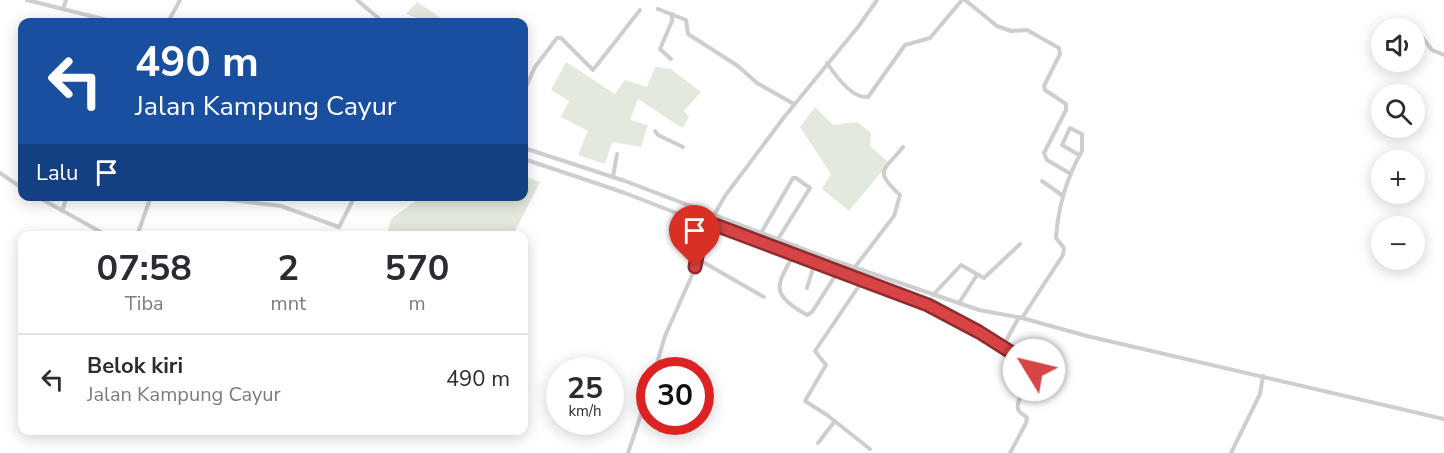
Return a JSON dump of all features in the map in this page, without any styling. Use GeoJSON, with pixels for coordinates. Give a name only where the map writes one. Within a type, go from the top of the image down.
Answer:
{"type":"FeatureCollection","features":[{"type":"Feature","properties":{"kind":"street"},"geometry":{"type":"LineString","coordinates":[[27,0],[99,18]]}},
{"type":"Feature","properties":{"kind":"street"},"geometry":{"type":"LineString","coordinates":[[63,9],[66,0]]}},
{"type":"Feature","properties":{"kind":"street"},"geometry":{"type":"LineString","coordinates":[[170,18],[180,0]]}},
{"type":"Feature","properties":{"kind":"street"},"geometry":{"type":"LineString","coordinates":[[357,0],[378,18]]}},
{"type":"Feature","properties":{"kind":"street"},"geometry":{"type":"LineString","coordinates":[[659,357],[665,336],[692,278],[700,240],[728,190],[877,0]]}},
{"type":"Feature","properties":{"kind":"street"},"geometry":{"type":"LineString","coordinates":[[827,63],[849,88],[861,97],[868,97],[905,45],[930,38],[963,0],[997,26],[1011,32],[1027,30],[1059,48],[1060,54],[1044,86],[1045,90],[1066,104],[1066,110],[1044,153],[1047,160],[1071,174]]}},
{"type":"Feature","properties":{"kind":"street"},"geometry":{"type":"LineString","coordinates":[[658,9],[688,21],[688,34],[738,66],[756,83],[794,104]]}},
{"type":"Feature","properties":{"kind":"street"},"geometry":{"type":"LineString","coordinates":[[528,82],[535,67],[557,38],[561,38],[592,70],[605,58],[640,10]]}},
{"type":"Feature","properties":{"kind":"street"},"geometry":{"type":"LineString","coordinates":[[671,59],[660,49],[672,21],[672,14]]}},
{"type":"Feature","properties":{"kind":"street"},"geometry":{"type":"LineString","coordinates":[[1425,42],[1432,50],[1444,55]]}},
{"type":"Feature","properties":{"kind":"street"},"geometry":{"type":"LineString","coordinates":[[1002,348],[1063,255],[1064,248],[1056,238],[1063,196],[1079,155],[1083,136],[1070,128],[1062,145],[1079,155]]}},
{"type":"Feature","properties":{"kind":"street"},"geometry":{"type":"LineString","coordinates":[[655,131],[683,147]]}},
{"type":"Feature","properties":{"kind":"street"},"geometry":{"type":"LineString","coordinates":[[855,267],[896,212],[900,195],[888,186],[884,172],[889,161],[903,147]]}},
{"type":"Feature","properties":{"kind":"street"},"geometry":{"type":"LineString","coordinates":[[528,149],[613,177],[794,254],[938,310],[1033,366],[1034,370],[1018,405],[1019,411],[1027,418],[1026,423],[1010,453]]}},
{"type":"Feature","properties":{"kind":"street"},"geometry":{"type":"LineString","coordinates":[[613,177],[617,154]]}},
{"type":"Feature","properties":{"kind":"street"},"geometry":{"type":"LineString","coordinates":[[528,160],[713,220],[761,232],[933,295],[990,313],[1021,318],[1262,381],[1444,419]]}},
{"type":"Feature","properties":{"kind":"street"},"geometry":{"type":"LineString","coordinates":[[0,173],[18,185]]}},
{"type":"Feature","properties":{"kind":"street"},"geometry":{"type":"LineString","coordinates":[[761,232],[788,187],[796,178],[810,188],[778,239]]}},
{"type":"Feature","properties":{"kind":"street"},"geometry":{"type":"LineString","coordinates":[[1042,181],[1063,196]]}},
{"type":"Feature","properties":{"kind":"street"},"geometry":{"type":"LineString","coordinates":[[45,201],[99,231]]}},
{"type":"Feature","properties":{"kind":"street"},"geometry":{"type":"LineString","coordinates":[[62,211],[65,201]]}},
{"type":"Feature","properties":{"kind":"street"},"geometry":{"type":"LineString","coordinates":[[139,231],[149,201]]}},
{"type":"Feature","properties":{"kind":"street"},"geometry":{"type":"LineString","coordinates":[[240,201],[281,206],[339,227],[353,201]]}},
{"type":"Feature","properties":{"kind":"street"},"geometry":{"type":"LineString","coordinates":[[933,295],[961,265],[977,275],[986,277],[1020,244]]}},
{"type":"Feature","properties":{"kind":"street"},"geometry":{"type":"LineString","coordinates":[[797,246],[780,277],[779,288],[793,306],[807,315],[812,312],[839,270]]}},
{"type":"Feature","properties":{"kind":"street"},"geometry":{"type":"LineString","coordinates":[[695,258],[764,297]]}},
{"type":"Feature","properties":{"kind":"street"},"geometry":{"type":"LineString","coordinates":[[807,288],[815,262]]}},
{"type":"Feature","properties":{"kind":"street"},"geometry":{"type":"LineString","coordinates":[[958,303],[977,275]]}},
{"type":"Feature","properties":{"kind":"street"},"geometry":{"type":"LineString","coordinates":[[863,280],[815,351],[826,365],[805,401],[870,449]]}},
{"type":"Feature","properties":{"kind":"street"},"geometry":{"type":"LineString","coordinates":[[1231,453],[1260,394],[1262,381]]}},
{"type":"Feature","properties":{"kind":"street"},"geometry":{"type":"LineString","coordinates":[[818,443],[835,421]]}},
{"type":"Feature","properties":{"kind":"street"},"geometry":{"type":"LineString","coordinates":[[628,453],[636,429]]}},
{"type":"Feature","properties":{"kind":"shaded area"},"geometry":{"type":"Polygon","coordinates":[[[417,2],[441,18],[416,18],[406,14],[417,2]]]}},
{"type":"Feature","properties":{"kind":"shaded area"},"geometry":{"type":"Polygon","coordinates":[[[566,62],[615,94],[625,80],[647,87],[655,67],[671,69],[701,92],[684,111],[689,117],[682,128],[638,99],[630,120],[648,125],[641,147],[612,142],[605,164],[578,155],[588,131],[561,117],[569,101],[551,90],[566,62]]]}},
{"type":"Feature","properties":{"kind":"shaded area"},"geometry":{"type":"Polygon","coordinates":[[[815,107],[833,125],[857,122],[871,133],[870,146],[889,163],[849,211],[822,189],[831,174],[800,127],[815,107]]]}},
{"type":"Feature","properties":{"kind":"shaded area"},"geometry":{"type":"Polygon","coordinates":[[[528,178],[540,182],[515,231],[388,231],[391,219],[416,201],[528,201],[528,178]]]}},
{"type":"Feature","properties":{"kind":"route"},"geometry":{"type":"LineString","coordinates":[[695,267],[700,240],[711,224],[728,229],[928,305],[979,332],[1033,366],[1034,370]]}}]}
